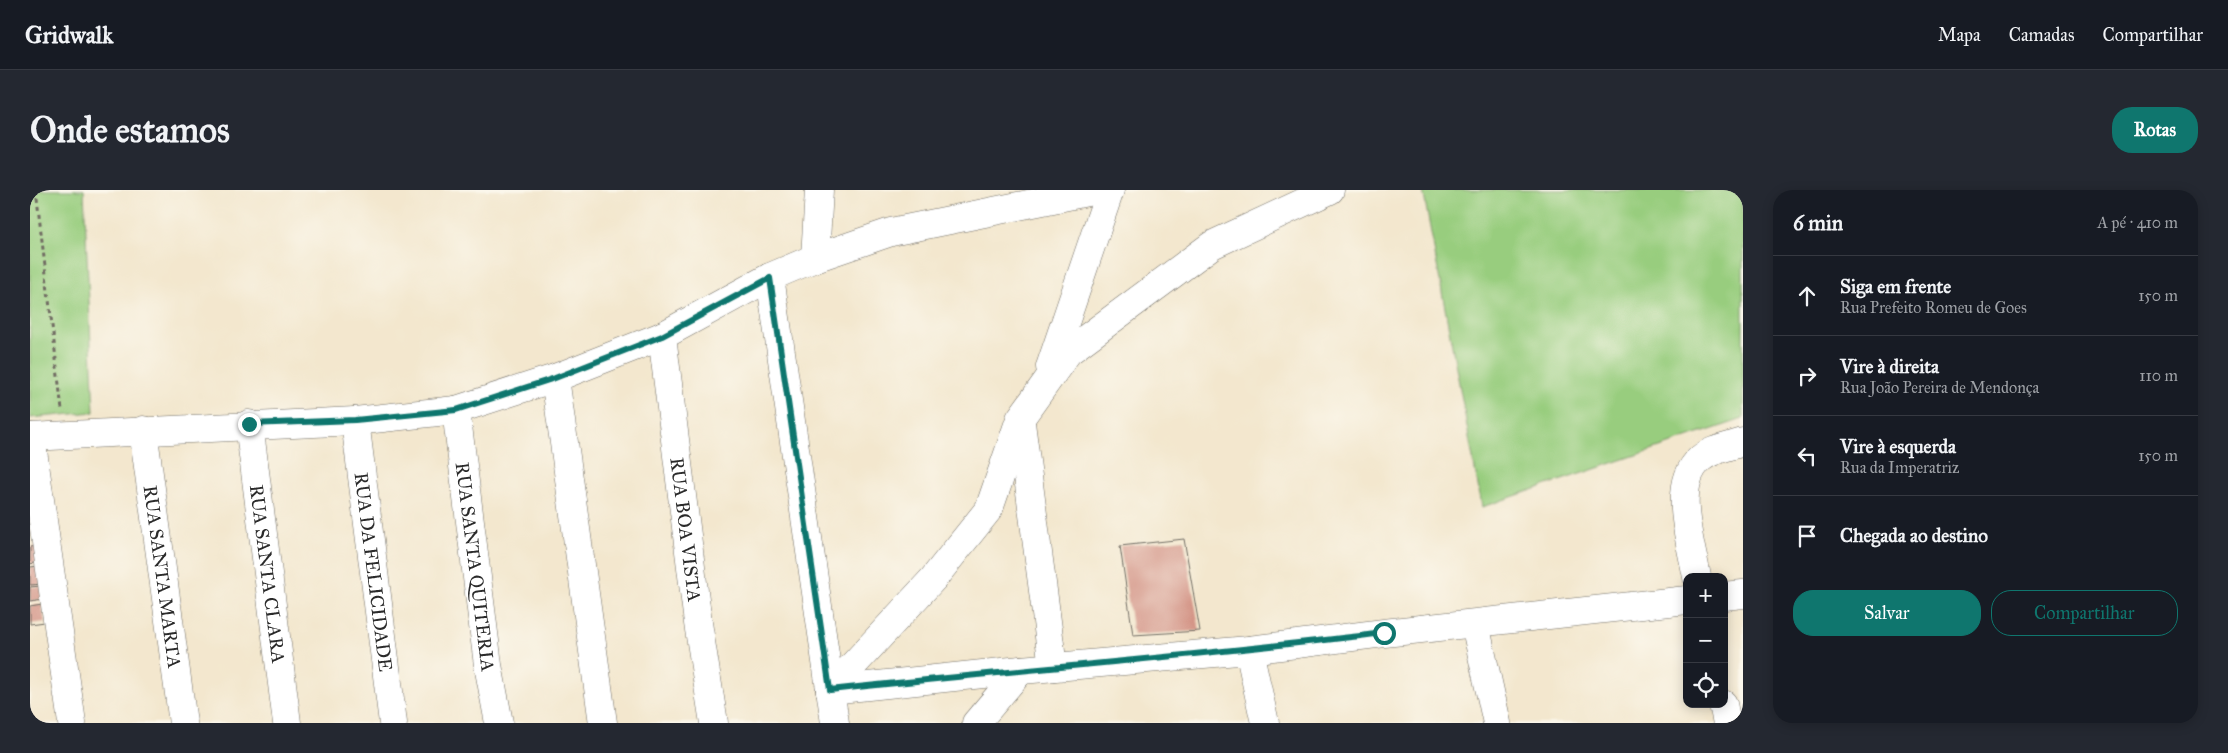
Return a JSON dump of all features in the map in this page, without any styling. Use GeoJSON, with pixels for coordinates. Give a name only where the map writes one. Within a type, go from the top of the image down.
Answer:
{"type":"FeatureCollection","features":[{"type":"Feature","properties":{"kind":"street"},"geometry":{"type":"LineString","coordinates":[[815,258],[819,190]]}},
{"type":"Feature","properties":{"kind":"street"},"geometry":{"type":"LineString","coordinates":[[72,723],[31,437],[249,424],[355,420],[456,410],[555,378],[662,336],[770,278],[815,258],[891,232],[1097,190]]}},
{"type":"Feature","properties":{"kind":"street"},"geometry":{"type":"LineString","coordinates":[[1044,385],[1110,190]]}},
{"type":"Feature","properties":{"kind":"street"},"geometry":{"type":"LineString","coordinates":[[830,690],[933,579],[989,509],[1020,419],[1068,352],[1212,246],[1330,190]]}},
{"type":"Feature","properties":{"kind":"street"},"geometry":{"type":"LineString","coordinates":[[770,278],[835,723]]}},
{"type":"Feature","properties":{"kind":"street","name":"RUA BOA VISTA"},"geometry":{"type":"LineString","coordinates":[[662,336],[698,623],[714,723]]}},
{"type":"Feature","properties":{"kind":"street"},"geometry":{"type":"LineString","coordinates":[[555,378],[604,723]]}},
{"type":"Feature","properties":{"kind":"street","name":"RUA SANTA QUITERIA"},"geometry":{"type":"LineString","coordinates":[[456,410],[487,655],[499,723]]}},
{"type":"Feature","properties":{"kind":"street"},"geometry":{"type":"LineString","coordinates":[[1020,419],[1053,667]]}},
{"type":"Feature","properties":{"kind":"street","name":"RUA DA FELICIDADE"},"geometry":{"type":"LineString","coordinates":[[355,420],[393,723]]}},
{"type":"Feature","properties":{"kind":"street","name":"RUA SANTA CLARA"},"geometry":{"type":"LineString","coordinates":[[249,424],[287,723]]}},
{"type":"Feature","properties":{"kind":"street","name":"RUA SANTA MARTA"},"geometry":{"type":"LineString","coordinates":[[143,430],[183,723]]}},
{"type":"Feature","properties":{"kind":"street"},"geometry":{"type":"LineString","coordinates":[[1696,573],[1684,500],[1687,477],[1700,459],[1710,452],[1743,442]]}},
{"type":"Feature","properties":{"kind":"street"},"geometry":{"type":"LineString","coordinates":[[1728,596],[1743,594]]}},
{"type":"Feature","properties":{"kind":"street"},"geometry":{"type":"LineString","coordinates":[[830,690],[1021,670],[1249,650],[1384,633],[1683,600]]}},
{"type":"Feature","properties":{"kind":"street"},"geometry":{"type":"LineString","coordinates":[[1475,624],[1497,723]]}},
{"type":"Feature","properties":{"kind":"street"},"geometry":{"type":"LineString","coordinates":[[1249,650],[1265,723]]}},
{"type":"Feature","properties":{"kind":"street"},"geometry":{"type":"LineString","coordinates":[[988,716],[1021,670]]}},
{"type":"Feature","properties":{"kind":"street"},"geometry":{"type":"LineString","coordinates":[[1724,708],[1726,723]]}},
{"type":"Feature","properties":{"kind":"path"},"geometry":{"type":"LineString","coordinates":[[36,190],[55,340],[64,435]]}},
{"type":"Feature","properties":{"kind":"green space"},"geometry":{"type":"Polygon","coordinates":[[[30,190],[84,190],[94,412],[30,418],[30,190]]]}},
{"type":"Feature","properties":{"kind":"green space"},"geometry":{"type":"Polygon","coordinates":[[[1423,190],[1743,190],[1743,419],[1482,507],[1423,190]]]}},
{"type":"Feature","properties":{"kind":"building"},"geometry":{"type":"Polygon","coordinates":[[[1184,539],[1200,631],[1133,635],[1120,546],[1184,539]]]}},
{"type":"Feature","properties":{"kind":"building"},"geometry":{"type":"Polygon","coordinates":[[[37,546],[39,562],[30,564],[30,547],[37,546]]]}},
{"type":"Feature","properties":{"kind":"building"},"geometry":{"type":"Polygon","coordinates":[[[41,566],[43,584],[30,585],[30,567],[41,566]]]}},
{"type":"Feature","properties":{"kind":"building"},"geometry":{"type":"Polygon","coordinates":[[[41,586],[43,599],[30,601],[30,587],[41,586]]]}},
{"type":"Feature","properties":{"kind":"building"},"geometry":{"type":"Polygon","coordinates":[[[42,604],[45,622],[30,624],[30,606],[42,604]]]}},
{"type":"Feature","properties":{"kind":"route"},"geometry":{"type":"LineString","coordinates":[[249,424],[355,420],[456,410],[555,378],[662,336],[770,278],[830,690],[1021,670],[1249,650],[1384,633]]}}]}
